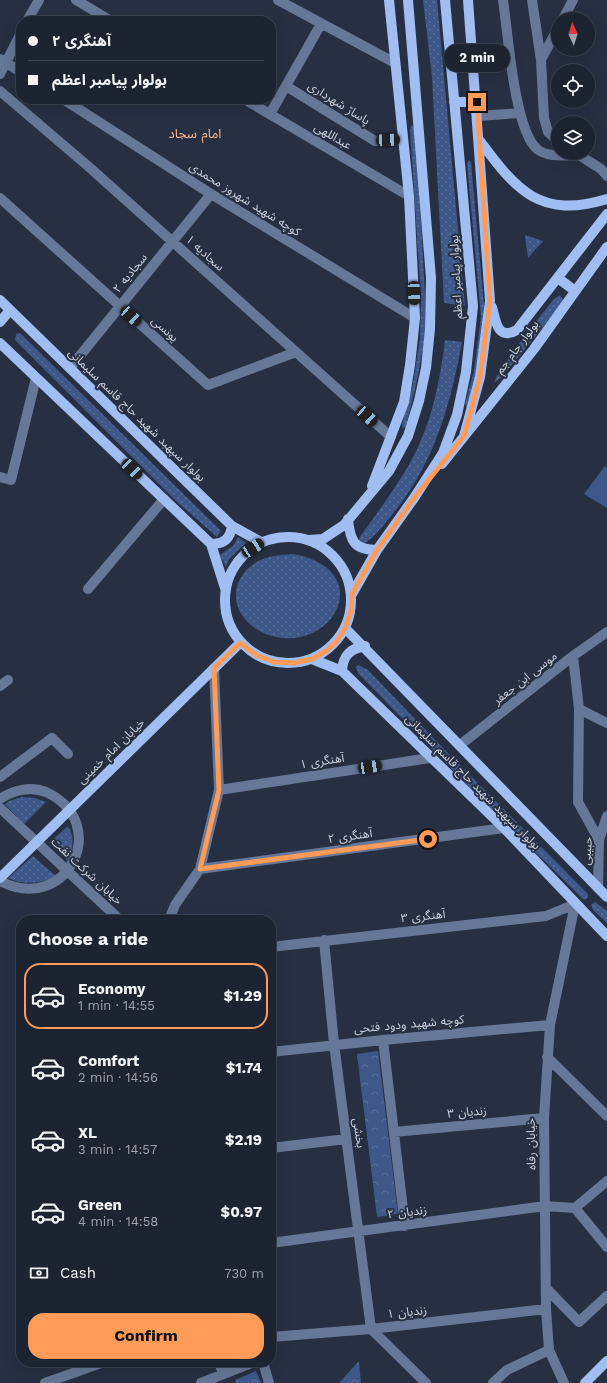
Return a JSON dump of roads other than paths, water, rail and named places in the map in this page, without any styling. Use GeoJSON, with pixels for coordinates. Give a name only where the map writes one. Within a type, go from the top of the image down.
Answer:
{"type":"FeatureCollection","features":[{"type":"Feature","properties":{"kind":"main road","name":"بولوار پیامبر اعظم"},"geometry":{"type":"LineString","coordinates":[[369,495],[404,402],[410,365],[414,318],[409,196],[402,140],[389,0]]}},
{"type":"Feature","properties":{"kind":"main road","name":"بولوار پیامبر اعظم"},"geometry":{"type":"LineString","coordinates":[[309,540],[323,539],[344,525],[389,471],[408,436],[419,401],[426,368],[430,329],[431,278],[408,0]]}},
{"type":"Feature","properties":{"kind":"main road","name":"بولوار پیامبر اعظم"},"geometry":{"type":"LineString","coordinates":[[352,594],[377,550],[414,498],[443,453],[450,435],[466,372],[473,306],[445,0]]}},
{"type":"Feature","properties":{"kind":"main road"},"geometry":{"type":"LineString","coordinates":[[464,436],[480,377],[490,301],[480,141],[468,0]]}},
{"type":"Feature","properties":{"kind":"main road"},"geometry":{"type":"LineString","coordinates":[[454,102],[477,102]]}},
{"type":"Feature","properties":{"kind":"main road"},"geometry":{"type":"LineString","coordinates":[[480,141],[504,173],[530,197],[546,203],[565,206],[587,205],[607,199]]}},
{"type":"Feature","properties":{"kind":"main road","name":"بولوار جام جم"},"geometry":{"type":"LineString","coordinates":[[490,301],[498,329],[503,333],[510,334],[517,330],[607,214]]}},
{"type":"Feature","properties":{"kind":"main road","name":"بولوار جام جم"},"geometry":{"type":"LineString","coordinates":[[414,498],[534,349],[607,247]]}},
{"type":"Feature","properties":{"kind":"main road"},"geometry":{"type":"LineString","coordinates":[[558,278],[575,291]]}},
{"type":"Feature","properties":{"kind":"main road","name":"بولوار سپهبد شهید حاج قاسم سلیمانی"},"geometry":{"type":"LineString","coordinates":[[0,300],[232,526],[261,542]]}},
{"type":"Feature","properties":{"kind":"main road"},"geometry":{"type":"LineString","coordinates":[[0,322],[10,310]]}},
{"type":"Feature","properties":{"kind":"main road"},"geometry":{"type":"LineString","coordinates":[[0,343],[211,544],[225,588]]}},
{"type":"Feature","properties":{"kind":"main road"},"geometry":{"type":"LineString","coordinates":[[348,519],[349,533],[354,542],[364,550],[377,550]]}},
{"type":"Feature","properties":{"kind":"main road"},"geometry":{"type":"LineString","coordinates":[[211,544],[225,541],[230,536],[232,526]]}},
{"type":"Feature","properties":{"kind":"main road"},"geometry":{"type":"LineString","coordinates":[[277,537],[309,540],[325,548],[338,561],[347,576],[352,594],[351,611],[345,628],[337,641],[326,651],[312,659],[293,663],[274,662],[256,655],[240,643],[230,626],[224,607],[225,588],[232,569],[244,553],[261,542],[277,537]]}},
{"type":"Feature","properties":{"kind":"main road","name":"بولوار سپهبد شهید حاج قاسم سلیمانی"},"geometry":{"type":"LineString","coordinates":[[345,628],[365,646],[607,897]]}},
{"type":"Feature","properties":{"kind":"main road","name":"خیابان امام خمینی"},"geometry":{"type":"LineString","coordinates":[[0,879],[240,643]]}},
{"type":"Feature","properties":{"kind":"main road"},"geometry":{"type":"LineString","coordinates":[[342,671],[343,661],[348,652],[355,648],[365,646]]}},
{"type":"Feature","properties":{"kind":"main road","name":"بولوار سپهبد شهید حاج قاسم سلیمانی"},"geometry":{"type":"LineString","coordinates":[[312,659],[342,671],[430,758],[504,828],[574,904],[607,936]]}},
{"type":"Feature","properties":{"kind":"main road"},"geometry":{"type":"LineString","coordinates":[[585,1383],[607,1361]]}},
{"type":"Feature","properties":{"kind":"street"},"geometry":{"type":"LineString","coordinates":[[31,16],[39,0]]}},
{"type":"Feature","properties":{"kind":"street"},"geometry":{"type":"LineString","coordinates":[[76,0],[103,16]]}},
{"type":"Feature","properties":{"kind":"street"},"geometry":{"type":"LineString","coordinates":[[278,0],[395,63]]}},
{"type":"Feature","properties":{"kind":"street"},"geometry":{"type":"LineString","coordinates":[[503,0],[519,112],[529,137],[537,149],[551,154]]}},
{"type":"Feature","properties":{"kind":"street"},"geometry":{"type":"LineString","coordinates":[[532,0],[541,60],[544,118],[548,132],[551,135]]}},
{"type":"Feature","properties":{"kind":"street"},"geometry":{"type":"LineString","coordinates":[[567,12],[573,0]]}},
{"type":"Feature","properties":{"kind":"street"},"geometry":{"type":"LineString","coordinates":[[276,104],[321,24]]}},
{"type":"Feature","properties":{"kind":"street"},"geometry":{"type":"LineString","coordinates":[[0,74],[3,60],[16,40]]}},
{"type":"Feature","properties":{"kind":"street"},"geometry":{"type":"LineString","coordinates":[[541,60],[551,41]]}},
{"type":"Feature","properties":{"kind":"street"},"geometry":{"type":"LineString","coordinates":[[3,60],[16,69]]}},
{"type":"Feature","properties":{"kind":"street","name":"پاساژ شهرداری"},"geometry":{"type":"LineString","coordinates":[[286,86],[375,140],[402,140]]}},
{"type":"Feature","properties":{"kind":"street","name":"سجادیه ۱"},"geometry":{"type":"LineString","coordinates":[[0,91],[89,168],[391,437]]}},
{"type":"Feature","properties":{"kind":"street","name":"کوچه شهید شهروز محمدی"},"geometry":{"type":"LineString","coordinates":[[71,104],[211,194],[414,318]]}},
{"type":"Feature","properties":{"kind":"street","name":"عبداللهی"},"geometry":{"type":"LineString","coordinates":[[253,104],[409,196]]}},
{"type":"Feature","properties":{"kind":"street"},"geometry":{"type":"LineString","coordinates":[[270,114],[276,104]]}},
{"type":"Feature","properties":{"kind":"street"},"geometry":{"type":"LineString","coordinates":[[478,116],[519,112]]}},
{"type":"Feature","properties":{"kind":"street"},"geometry":{"type":"LineString","coordinates":[[587,160],[601,169],[607,176]]}},
{"type":"Feature","properties":{"kind":"street","name":"سجادیه ۲"},"geometry":{"type":"LineString","coordinates":[[70,368],[211,194]]}},
{"type":"Feature","properties":{"kind":"street","name":"یونسی"},"geometry":{"type":"LineString","coordinates":[[0,198],[208,385],[296,352]]}},
{"type":"Feature","properties":{"kind":"street"},"geometry":{"type":"LineString","coordinates":[[0,478],[11,480],[36,378]]}},
{"type":"Feature","properties":{"kind":"street"},"geometry":{"type":"LineString","coordinates":[[88,589],[164,500]]}},
{"type":"Feature","properties":{"kind":"street","name":"موسی ابن جعفر"},"geometry":{"type":"LineString","coordinates":[[460,746],[573,656],[607,632]]}},
{"type":"Feature","properties":{"kind":"street"},"geometry":{"type":"LineString","coordinates":[[573,656],[579,709],[578,802],[599,840]]}},
{"type":"Feature","properties":{"kind":"street"},"geometry":{"type":"LineString","coordinates":[[171,915],[174,905],[200,869],[219,790],[214,668]]}},
{"type":"Feature","properties":{"kind":"street"},"geometry":{"type":"LineString","coordinates":[[579,709],[607,722]]}},
{"type":"Feature","properties":{"kind":"street"},"geometry":{"type":"LineString","coordinates":[[2,771],[52,738],[68,754]]}},
{"type":"Feature","properties":{"kind":"street","name":"آهنگری ۱"},"geometry":{"type":"LineString","coordinates":[[219,790],[430,758]]}},
{"type":"Feature","properties":{"kind":"street"},"geometry":{"type":"LineString","coordinates":[[0,798],[8,793],[25,789],[42,790],[57,798],[70,809],[77,824],[80,840],[76,857],[68,871],[56,882],[42,888],[27,890],[12,887],[0,879]]}},
{"type":"Feature","properties":{"kind":"street","name":"خیابان شرکت نفت"},"geometry":{"type":"LineString","coordinates":[[0,808],[115,915]]}},
{"type":"Feature","properties":{"kind":"street","name":"حبیبی"},"geometry":{"type":"LineString","coordinates":[[598,888],[599,840],[607,816]]}},
{"type":"Feature","properties":{"kind":"street","name":"آهنگری ۲"},"geometry":{"type":"LineString","coordinates":[[200,869],[504,828]]}},
{"type":"Feature","properties":{"kind":"street","name":"آهنگری ۳"},"geometry":{"type":"LineString","coordinates":[[276,945],[546,916],[574,904]]}},
{"type":"Feature","properties":{"kind":"street","name":"خیابان رفاه"},"geometry":{"type":"LineString","coordinates":[[564,1383],[549,1350],[546,1310],[544,1118],[550,1024],[574,904]]}},
{"type":"Feature","properties":{"kind":"street","name":"بخشی"},"geometry":{"type":"LineString","coordinates":[[324,940],[334,1044],[371,1329]]}},
{"type":"Feature","properties":{"kind":"street","name":"کوچه شهید ودود فتحی"},"geometry":{"type":"LineString","coordinates":[[276,1051],[334,1044],[550,1024]]}},
{"type":"Feature","properties":{"kind":"street"},"geometry":{"type":"LineString","coordinates":[[382,1040],[405,1226]]}},
{"type":"Feature","properties":{"kind":"street"},"geometry":{"type":"LineString","coordinates":[[547,1057],[607,1116]]}},
{"type":"Feature","properties":{"kind":"street","name":"زندیان ۳"},"geometry":{"type":"LineString","coordinates":[[394,1132],[544,1118]]}},
{"type":"Feature","properties":{"kind":"street"},"geometry":{"type":"LineString","coordinates":[[276,1147],[346,1139]]}},
{"type":"Feature","properties":{"kind":"street"},"geometry":{"type":"LineString","coordinates":[[607,1181],[574,1208],[607,1247]]}},
{"type":"Feature","properties":{"kind":"street","name":"زندیان ۲"},"geometry":{"type":"LineString","coordinates":[[276,1242],[545,1206],[574,1208]]}},
{"type":"Feature","properties":{"kind":"street"},"geometry":{"type":"LineString","coordinates":[[546,1288],[579,1322],[607,1296]]}},
{"type":"Feature","properties":{"kind":"street","name":"زندیان ۱"},"geometry":{"type":"LineString","coordinates":[[276,1337],[371,1329],[546,1310]]}},
{"type":"Feature","properties":{"kind":"street"},"geometry":{"type":"LineString","coordinates":[[371,1329],[426,1383]]}},
{"type":"Feature","properties":{"kind":"street"},"geometry":{"type":"LineString","coordinates":[[493,1383],[507,1370],[549,1350]]}},
{"type":"Feature","properties":{"kind":"street"},"geometry":{"type":"LineString","coordinates":[[45,1383],[90,1367]]}},
{"type":"Feature","properties":{"kind":"street"},"geometry":{"type":"LineString","coordinates":[[221,1367],[223,1374]]}},
{"type":"Feature","properties":{"kind":"street"},"geometry":{"type":"LineString","coordinates":[[201,1383],[241,1367]]}},
{"type":"Feature","properties":{"kind":"street"},"geometry":{"type":"LineString","coordinates":[[264,1367],[269,1383]]}},
{"type":"Feature","properties":{"kind":"district","name":"امام سجاد"},"geometry":{"type":"Point","coordinates":[195,133]}}]}
